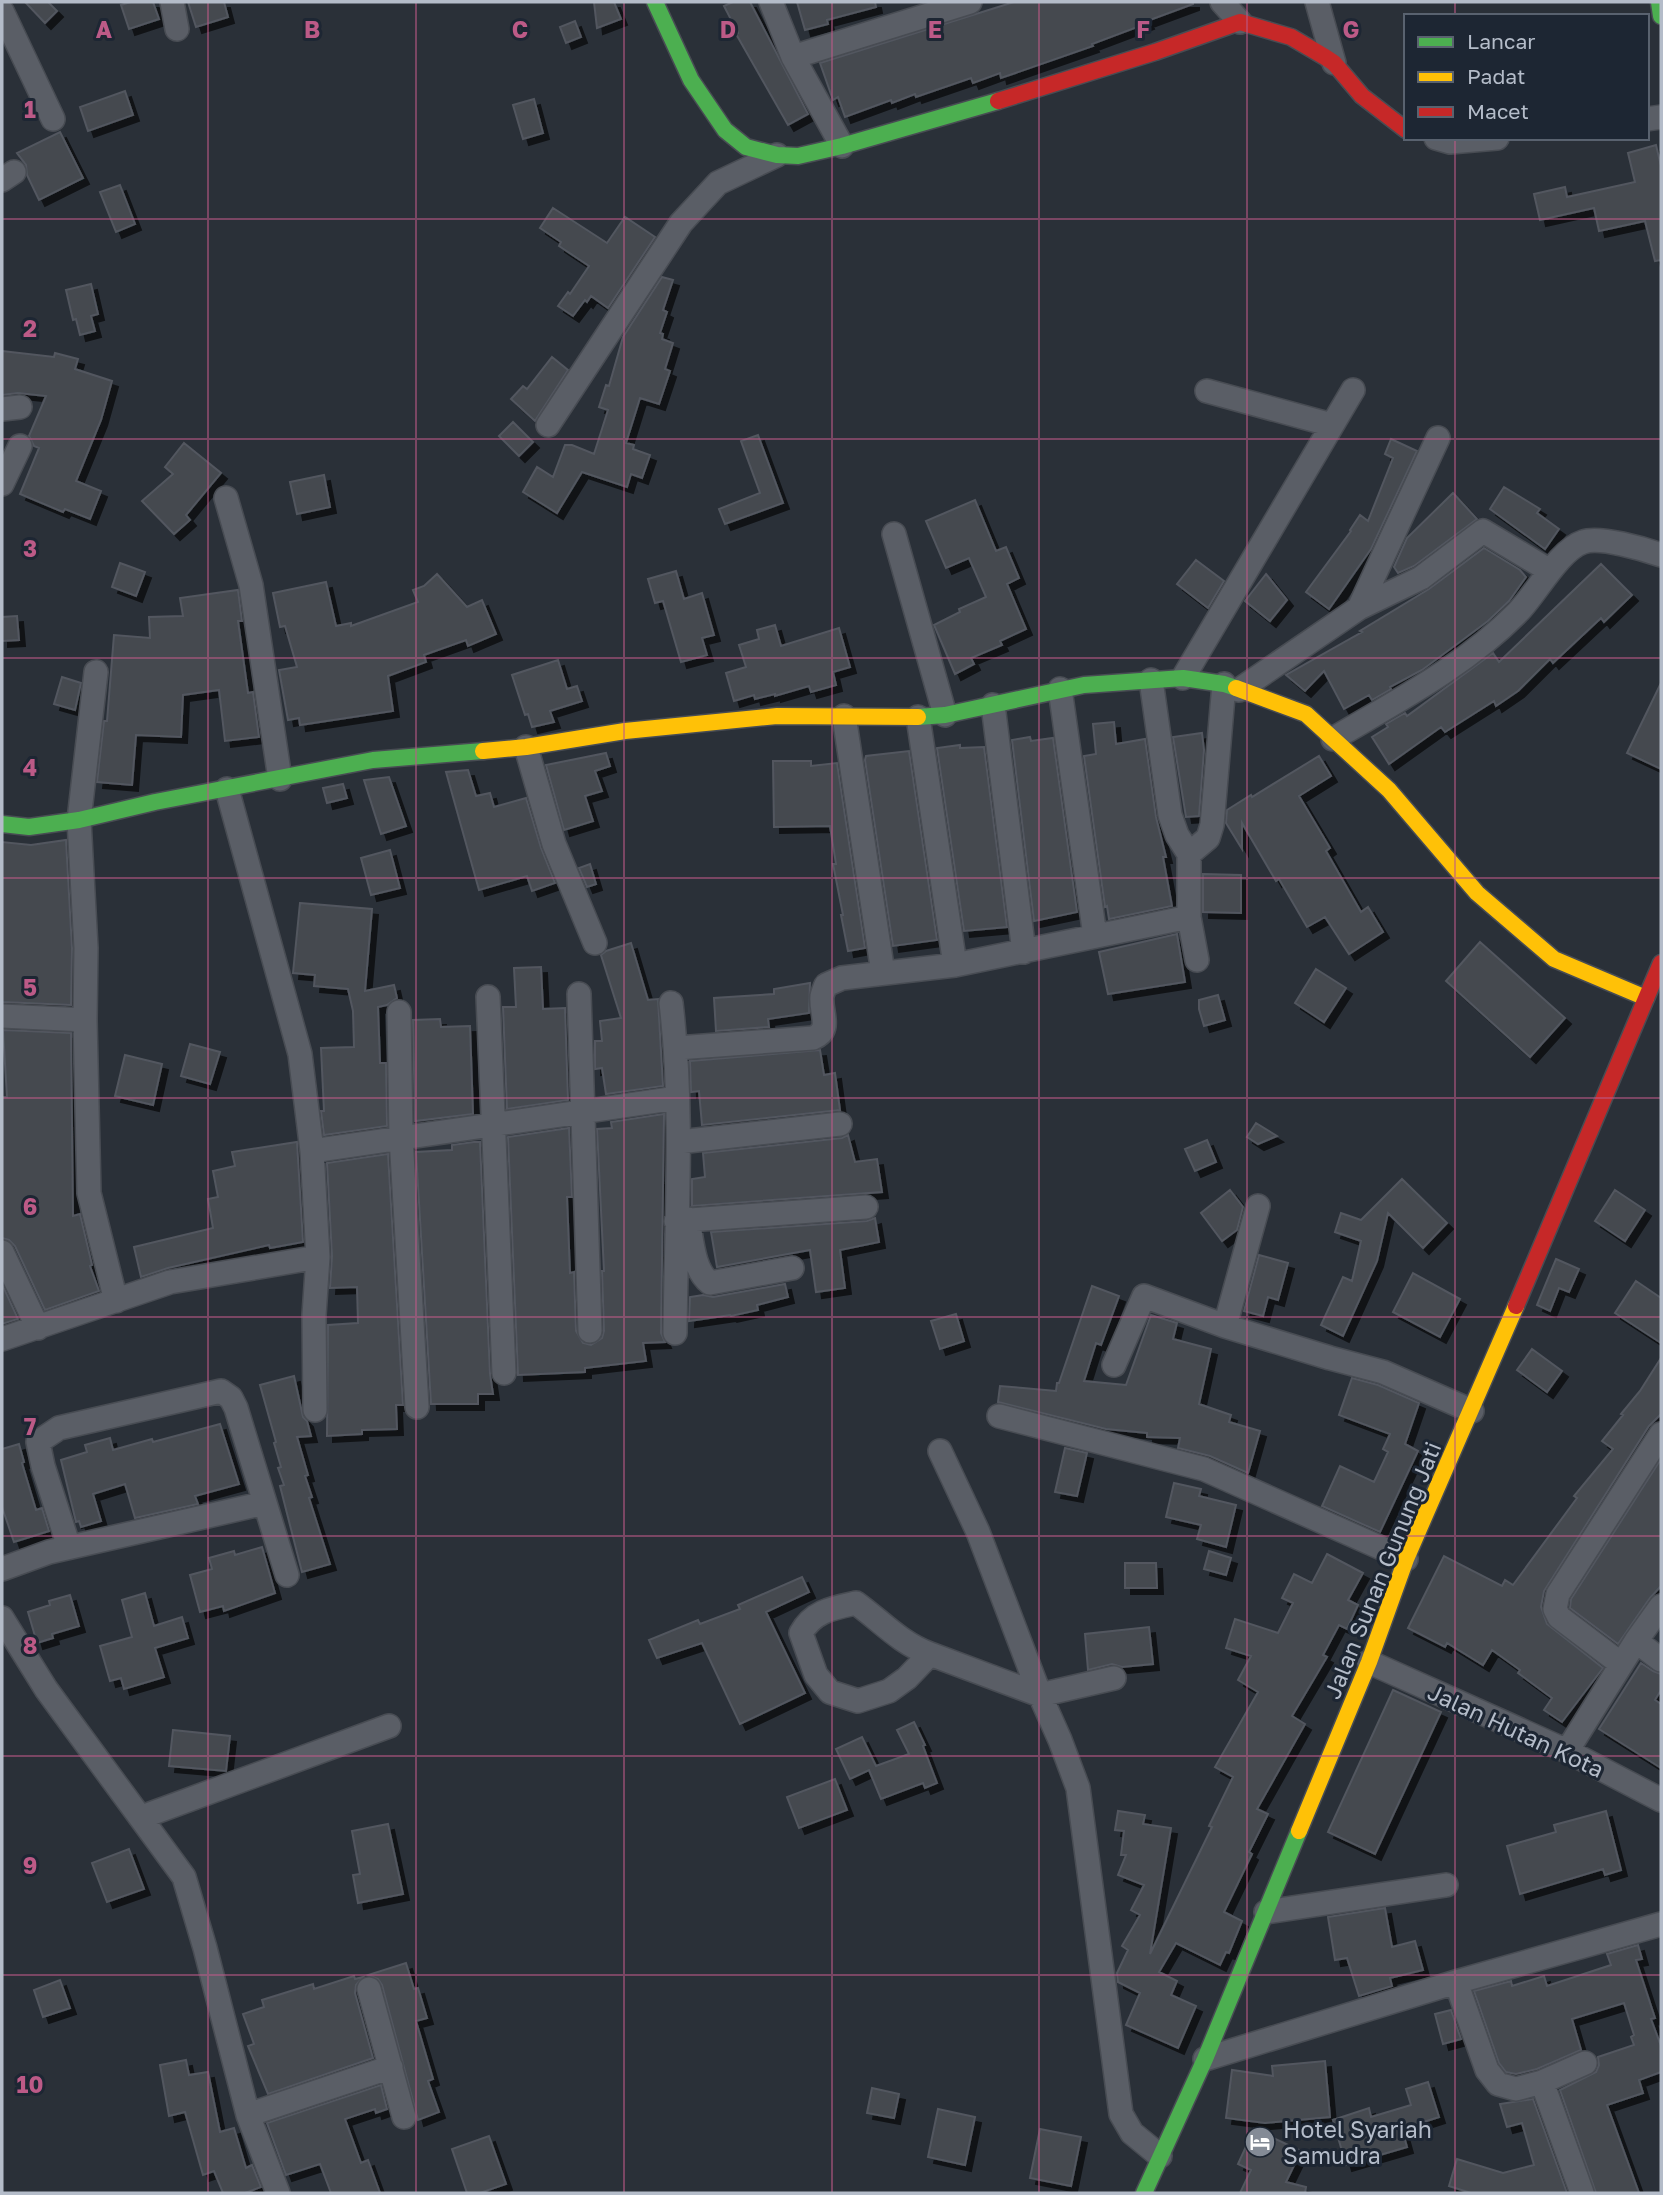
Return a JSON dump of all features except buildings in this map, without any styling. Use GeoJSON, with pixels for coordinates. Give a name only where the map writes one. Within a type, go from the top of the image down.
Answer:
{"type":"FeatureCollection","features":[{"type":"Feature","properties":{"kind":"street"},"geometry":{"type":"LineString","coordinates":[[172,2],[177,29]]}},
{"type":"Feature","properties":{"kind":"street"},"geometry":{"type":"LineString","coordinates":[[655,2],[691,80],[725,130],[746,147],[777,155],[797,156],[982,106],[1155,52],[1240,22]]}},
{"type":"Feature","properties":{"kind":"street"},"geometry":{"type":"LineString","coordinates":[[771,2],[793,57],[842,146]]}},
{"type":"Feature","properties":{"kind":"street"},"geometry":{"type":"LineString","coordinates":[[793,57],[970,2]]}},
{"type":"Feature","properties":{"kind":"street"},"geometry":{"type":"LineString","coordinates":[[1222,2],[1240,22],[1291,37],[1334,63],[1362,96],[1404,128]]}},
{"type":"Feature","properties":{"kind":"street"},"geometry":{"type":"LineString","coordinates":[[1317,2],[1334,63]]}},
{"type":"Feature","properties":{"kind":"street"},"geometry":{"type":"LineString","coordinates":[[1659,2],[1661,16]]}},
{"type":"Feature","properties":{"kind":"street"},"geometry":{"type":"LineString","coordinates":[[2,11],[53,119]]}},
{"type":"Feature","properties":{"kind":"street"},"geometry":{"type":"LineString","coordinates":[[1443,140],[1474,140]]}},
{"type":"Feature","properties":{"kind":"street"},"geometry":{"type":"LineString","coordinates":[[548,425],[568,399],[681,223],[718,183],[777,155]]}},
{"type":"Feature","properties":{"kind":"street"},"geometry":{"type":"LineString","coordinates":[[1183,678],[1353,390]]}},
{"type":"Feature","properties":{"kind":"street"},"geometry":{"type":"LineString","coordinates":[[1207,391],[1332,425]]}},
{"type":"Feature","properties":{"kind":"street"},"geometry":{"type":"LineString","coordinates":[[1359,608],[1438,438]]}},
{"type":"Feature","properties":{"kind":"street"},"geometry":{"type":"LineString","coordinates":[[2,484],[20,446]]}},
{"type":"Feature","properties":{"kind":"street"},"geometry":{"type":"LineString","coordinates":[[226,498],[251,585],[280,779]]}},
{"type":"Feature","properties":{"kind":"street"},"geometry":{"type":"LineString","coordinates":[[1231,687],[1359,608],[1421,578],[1483,531],[1550,571]]}},
{"type":"Feature","properties":{"kind":"street"},"geometry":{"type":"LineString","coordinates":[[894,534],[945,715]]}},
{"type":"Feature","properties":{"kind":"street"},"geometry":{"type":"LineString","coordinates":[[1333,739],[1462,661],[1519,612],[1550,571],[1580,543],[1593,540],[1661,555]]}},
{"type":"Feature","properties":{"kind":"street"},"geometry":{"type":"LineString","coordinates":[[96,672],[79,820],[86,948],[89,1193],[116,1301]]}},
{"type":"Feature","properties":{"kind":"street"},"geometry":{"type":"LineString","coordinates":[[2,824],[29,827],[79,820],[155,802],[373,760],[526,747],[625,731],[777,716],[945,715],[1060,689],[1183,678],[1231,687],[1306,714],[1389,790],[1477,893],[1554,959],[1646,998]]}},
{"type":"Feature","properties":{"kind":"street"},"geometry":{"type":"LineString","coordinates":[[1151,680],[1170,815],[1177,835],[1189,853],[1189,917],[1197,960]]}},
{"type":"Feature","properties":{"kind":"street"},"geometry":{"type":"LineString","coordinates":[[1189,853],[1209,838],[1231,687]]}},
{"type":"Feature","properties":{"kind":"street"},"geometry":{"type":"LineString","coordinates":[[1060,689],[1095,936]]}},
{"type":"Feature","properties":{"kind":"street"},"geometry":{"type":"LineString","coordinates":[[993,705],[1024,952]]}},
{"type":"Feature","properties":{"kind":"street"},"geometry":{"type":"LineString","coordinates":[[844,716],[883,973]]}},
{"type":"Feature","properties":{"kind":"street"},"geometry":{"type":"LineString","coordinates":[[918,717],[955,965]]}},
{"type":"Feature","properties":{"kind":"street"},"geometry":{"type":"LineString","coordinates":[[526,747],[554,844],[595,943]]}},
{"type":"Feature","properties":{"kind":"street"},"geometry":{"type":"LineString","coordinates":[[227,789],[300,1054],[312,1151],[318,1257],[314,1315],[315,1410]]}},
{"type":"Feature","properties":{"kind":"street"},"geometry":{"type":"LineString","coordinates":[[677,1048],[813,1038],[821,1035],[825,1028],[822,996],[826,985],[842,978],[955,965],[1189,917]]}},
{"type":"Feature","properties":{"kind":"street","name":"Jalan Sunan Gunung Jati"},"geometry":{"type":"LineString","coordinates":[[1144,2193],[1205,2059],[1369,1662],[1406,1559],[1661,963]]}},
{"type":"Feature","properties":{"kind":"street"},"geometry":{"type":"LineString","coordinates":[[579,994],[590,1331]]}},
{"type":"Feature","properties":{"kind":"street"},"geometry":{"type":"LineString","coordinates":[[488,997],[504,1373]]}},
{"type":"Feature","properties":{"kind":"street"},"geometry":{"type":"LineString","coordinates":[[671,1003],[677,1048],[682,1220],[675,1333]]}},
{"type":"Feature","properties":{"kind":"street"},"geometry":{"type":"LineString","coordinates":[[399,1012],[401,1137],[417,1407]]}},
{"type":"Feature","properties":{"kind":"street"},"geometry":{"type":"LineString","coordinates":[[2,1016],[85,1020]]}},
{"type":"Feature","properties":{"kind":"street"},"geometry":{"type":"LineString","coordinates":[[312,1151],[677,1098]]}},
{"type":"Feature","properties":{"kind":"street"},"geometry":{"type":"LineString","coordinates":[[679,1142],[840,1124]]}},
{"type":"Feature","properties":{"kind":"street"},"geometry":{"type":"LineString","coordinates":[[1225,1326],[1258,1206]]}},
{"type":"Feature","properties":{"kind":"street"},"geometry":{"type":"LineString","coordinates":[[682,1220],[866,1207]]}},
{"type":"Feature","properties":{"kind":"street"},"geometry":{"type":"LineString","coordinates":[[682,1220],[702,1277],[710,1283],[792,1269]]}},
{"type":"Feature","properties":{"kind":"street"},"geometry":{"type":"LineString","coordinates":[[2,1252],[38,1328]]}},
{"type":"Feature","properties":{"kind":"street"},"geometry":{"type":"LineString","coordinates":[[2,1339],[170,1282],[318,1257]]}},
{"type":"Feature","properties":{"kind":"street"},"geometry":{"type":"LineString","coordinates":[[1114,1365],[1144,1296],[1225,1326],[1383,1372],[1472,1410]]}},
{"type":"Feature","properties":{"kind":"street"},"geometry":{"type":"LineString","coordinates":[[69,1547],[38,1442],[59,1428],[221,1391],[231,1398],[236,1408],[287,1575]]}},
{"type":"Feature","properties":{"kind":"street"},"geometry":{"type":"LineString","coordinates":[[999,1416],[1204,1469],[1406,1559]]}},
{"type":"Feature","properties":{"kind":"street"},"geometry":{"type":"LineString","coordinates":[[1621,1664],[1559,1617],[1555,1609],[1558,1594],[1661,1434]]}},
{"type":"Feature","properties":{"kind":"street"},"geometry":{"type":"LineString","coordinates":[[940,1451],[978,1532],[1078,1788],[1121,2114],[1132,2133],[1160,2156]]}},
{"type":"Feature","properties":{"kind":"street"},"geometry":{"type":"LineString","coordinates":[[2,1569],[69,1547],[265,1503]]}},
{"type":"Feature","properties":{"kind":"street"},"geometry":{"type":"LineString","coordinates":[[930,1654],[907,1678],[889,1691],[858,1701],[830,1692],[816,1675],[802,1633],[808,1620],[817,1614],[856,1602],[915,1648],[1040,1695],[1114,1678]]}},
{"type":"Feature","properties":{"kind":"street"},"geometry":{"type":"LineString","coordinates":[[1567,1751],[1661,1606]]}},
{"type":"Feature","properties":{"kind":"street"},"geometry":{"type":"LineString","coordinates":[[3,1622],[46,1689],[184,1877],[248,2115],[278,2193]]}},
{"type":"Feature","properties":{"kind":"street"},"geometry":{"type":"LineString","coordinates":[[1636,1641],[1661,1661]]}},
{"type":"Feature","properties":{"kind":"street","name":"Jalan Hutan Kota"},"geometry":{"type":"LineString","coordinates":[[1369,1662],[1567,1751],[1661,1800]]}},
{"type":"Feature","properties":{"kind":"street"},"geometry":{"type":"LineString","coordinates":[[142,1817],[389,1726]]}},
{"type":"Feature","properties":{"kind":"street"},"geometry":{"type":"LineString","coordinates":[[1265,1912],[1446,1885]]}},
{"type":"Feature","properties":{"kind":"street"},"geometry":{"type":"LineString","coordinates":[[1205,2059],[1456,1982],[1661,1924]]}},
{"type":"Feature","properties":{"kind":"street"},"geometry":{"type":"LineString","coordinates":[[1456,1982],[1492,2078],[1506,2088],[1516,2089],[1542,2082],[1585,2063]]}},
{"type":"Feature","properties":{"kind":"street"},"geometry":{"type":"LineString","coordinates":[[369,1989],[404,2117]]}},
{"type":"Feature","properties":{"kind":"street"},"geometry":{"type":"LineString","coordinates":[[248,2115],[391,2067]]}},
{"type":"Feature","properties":{"kind":"street"},"geometry":{"type":"LineString","coordinates":[[1542,2082],[1582,2193]]}},
{"type":"Feature","properties":{"kind":"traffic: fast"},"geometry":{"type":"LineString","coordinates":[[655,2],[691,80],[725,130],[746,147],[777,155],[798,156],[998,101]]}},
{"type":"Feature","properties":{"kind":"traffic: fast"},"geometry":{"type":"LineString","coordinates":[[1659,2],[1661,16]]}},
{"type":"Feature","properties":{"kind":"traffic: fast"},"geometry":{"type":"LineString","coordinates":[[918,717],[945,715],[1084,685],[1183,678],[1236,688]]}},
{"type":"Feature","properties":{"kind":"traffic: fast"},"geometry":{"type":"LineString","coordinates":[[2,824],[29,827],[79,820],[155,802],[373,760],[483,751]]}},
{"type":"Feature","properties":{"kind":"traffic: fast"},"geometry":{"type":"LineString","coordinates":[[1144,2193],[1205,2059],[1299,1831]]}},
{"type":"Feature","properties":{"kind":"traffic: slow"},"geometry":{"type":"LineString","coordinates":[[1236,688],[1306,714],[1389,790],[1477,893],[1554,959],[1646,998]]}},
{"type":"Feature","properties":{"kind":"traffic: slow"},"geometry":{"type":"LineString","coordinates":[[483,751],[625,731],[777,716],[918,717]]}},
{"type":"Feature","properties":{"kind":"traffic: slow"},"geometry":{"type":"LineString","coordinates":[[1299,1831],[1369,1662],[1406,1559],[1516,1306]]}},
{"type":"Feature","properties":{"kind":"traffic: jam"},"geometry":{"type":"LineString","coordinates":[[998,101],[1155,52],[1240,22],[1291,37],[1325,57],[1334,63],[1362,96],[1404,128]]}},
{"type":"Feature","properties":{"kind":"traffic: jam"},"geometry":{"type":"LineString","coordinates":[[1516,1306],[1661,963]]}},
{"type":"Feature","properties":{"kind":"place","name":"Hotel Syariah Samudra"},"geometry":{"type":"Point","coordinates":[1260,2142]}}]}
